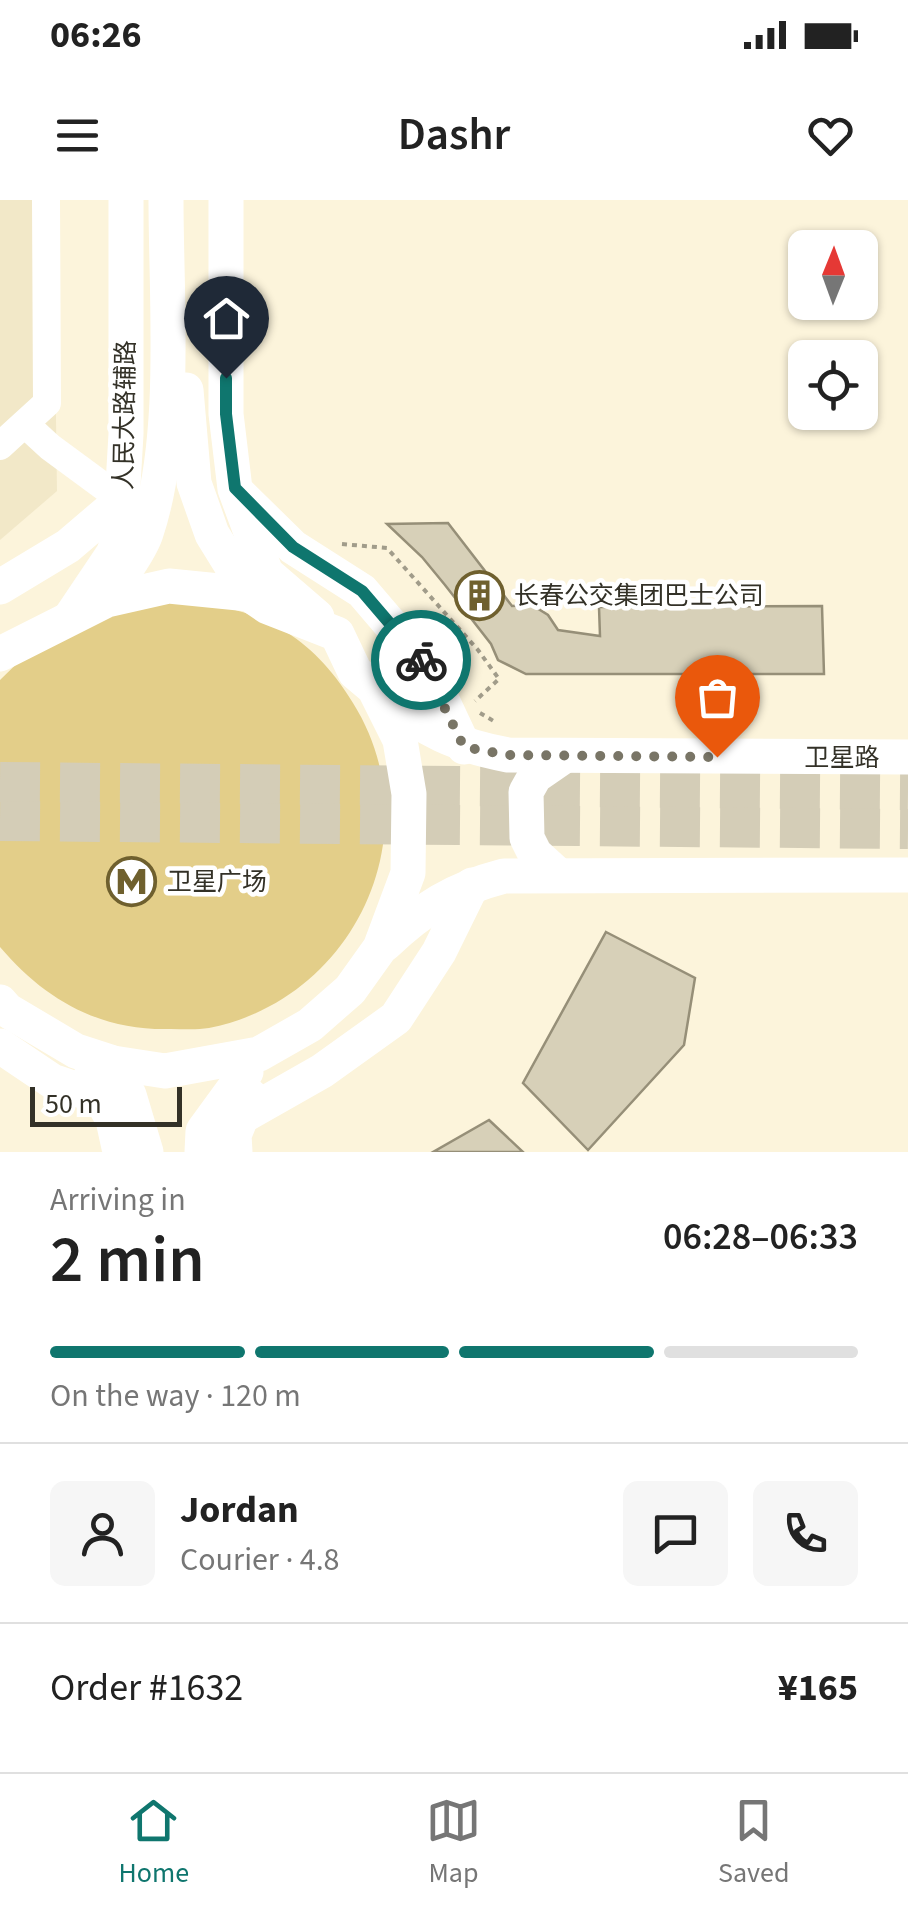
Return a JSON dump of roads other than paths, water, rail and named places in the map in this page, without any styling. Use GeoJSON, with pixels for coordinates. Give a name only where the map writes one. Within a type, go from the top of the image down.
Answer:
{"type":"FeatureCollection","features":[{"type":"Feature","properties":{"kind":"main road","name":"人民大路辅路"},"geometry":{"type":"LineString","coordinates":[[71,616],[113,554],[120,536],[126,434],[126,200]]}},
{"type":"Feature","properties":{"kind":"main road"},"geometry":{"type":"LineString","coordinates":[[107,600],[146,536],[158,480],[166,416],[166,200]]}},
{"type":"Feature","properties":{"kind":"main road"},"geometry":{"type":"LineString","coordinates":[[186,200],[186,416],[194,482],[212,534],[249,594],[268,607],[337,634]]}},
{"type":"Feature","properties":{"kind":"main road"},"geometry":{"type":"LineString","coordinates":[[226,200],[226,414],[235,488],[247,529],[266,573],[337,634],[354,672],[374,688],[400,740],[410,794],[408,873],[380,948],[350,990],[310,1026],[249,1096],[234,1135],[234,1152]]}},
{"type":"Feature","properties":{"kind":"main road"},"geometry":{"type":"LineString","coordinates":[[235,488],[293,547],[362,591],[426,666],[464,747]]}},
{"type":"Feature","properties":{"kind":"main road"},"geometry":{"type":"LineString","coordinates":[[0,588],[68,546],[122,500]]}},
{"type":"Feature","properties":{"kind":"main road"},"geometry":{"type":"LineString","coordinates":[[0,654],[107,600],[169,586],[249,594]]}},
{"type":"Feature","properties":{"kind":"main road","name":"卫星路"},"geometry":{"type":"LineString","coordinates":[[374,688],[417,724],[464,747],[508,755],[908,758]]}},
{"type":"Feature","properties":{"kind":"main road"},"geometry":{"type":"LineString","coordinates":[[557,874],[535,854],[527,838],[526,792],[535,776],[564,756]]}},
{"type":"Feature","properties":{"kind":"main road"},"geometry":{"type":"LineString","coordinates":[[380,948],[443,897],[504,876],[908,875]]}},
{"type":"Feature","properties":{"kind":"main road"},"geometry":{"type":"LineString","coordinates":[[241,1117],[322,1071],[396,1018],[439,952],[472,884]]}},
{"type":"Feature","properties":{"kind":"main road"},"geometry":{"type":"LineString","coordinates":[[0,1002],[76,1050],[113,1064],[165,1071],[259,1054],[310,1026]]}},
{"type":"Feature","properties":{"kind":"main road"},"geometry":{"type":"LineString","coordinates":[[0,1046],[52,1081],[100,1096]]}},
{"type":"Feature","properties":{"kind":"main road"},"geometry":{"type":"LineString","coordinates":[[76,1050],[113,1120],[120,1152]]}},
{"type":"Feature","properties":{"kind":"main road"},"geometry":{"type":"LineString","coordinates":[[202,1152],[203,1132],[259,1054]]}},
{"type":"Feature","properties":{"kind":"main road"},"geometry":{"type":"LineString","coordinates":[[113,1064],[129,1095],[146,1152]]}},
{"type":"Feature","properties":{"kind":"lane"},"geometry":{"type":"LineString","coordinates":[[0,446],[47,403],[46,200]]}},
{"type":"Feature","properties":{"kind":"lane"},"geometry":{"type":"LineString","coordinates":[[24,424],[122,500]]}},
{"type":"Feature","properties":{"kind":"tunnel"},"geometry":{"type":"LineString","coordinates":[[0,782],[908,790]]}},
{"type":"Feature","properties":{"kind":"tunnel"},"geometry":{"type":"LineString","coordinates":[[0,821],[908,829]]}},
{"type":"Feature","properties":{"kind":"place","name":"长春公交集团巴士公司"},"geometry":{"type":"Point","coordinates":[479,595]}},
{"type":"Feature","properties":{"kind":"place","name":"卫星广场"},"geometry":{"type":"Point","coordinates":[132,881]}}]}
